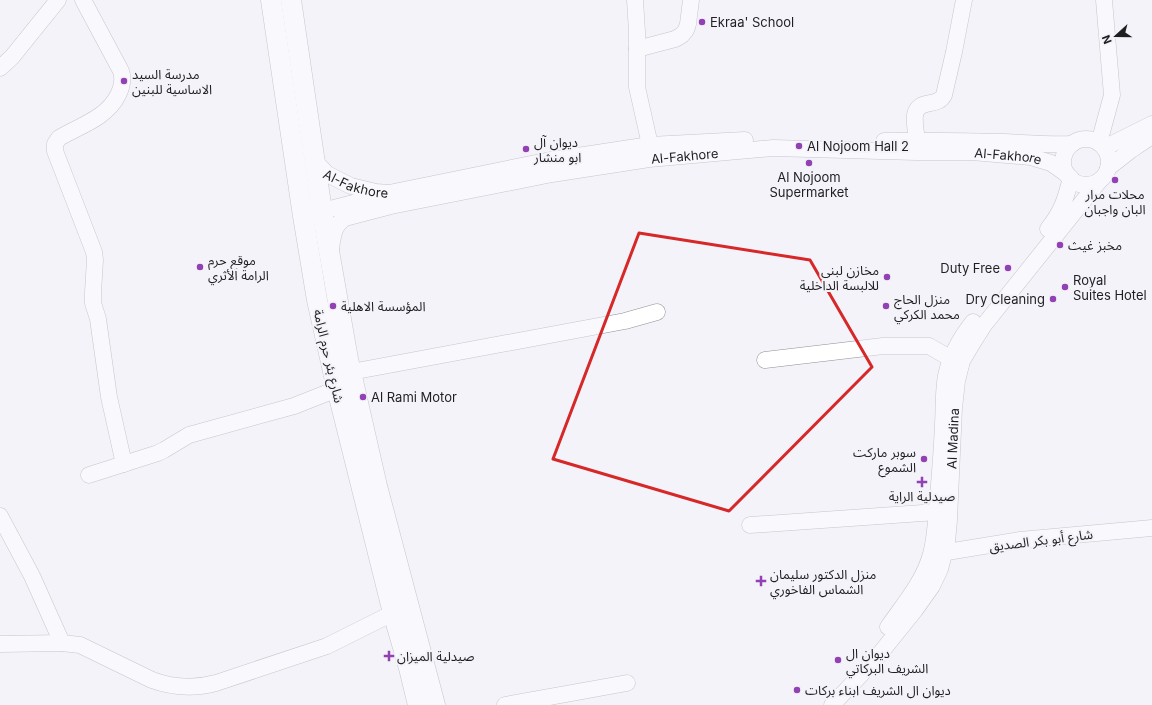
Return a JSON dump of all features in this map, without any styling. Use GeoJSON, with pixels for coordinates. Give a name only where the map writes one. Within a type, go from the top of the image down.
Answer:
{"type":"FeatureCollection","features":[{"type":"Feature","properties":{"kind":"main road","name":"شارع بئر حرم الرامة"},"geometry":{"type":"LineString","coordinates":[[271,0],[312,214],[330,257],[351,372],[377,486],[435,705]]}},
{"type":"Feature","properties":{"kind":"main road","name":"شارع بئر حرم الرامة"},"geometry":{"type":"LineString","coordinates":[[291,0],[314,160],[312,214],[317,300],[337,389],[393,614],[418,705]]}},
{"type":"Feature","properties":{"kind":"street"},"geometry":{"type":"LineString","coordinates":[[0,68],[12,57],[58,0]]}},
{"type":"Feature","properties":{"kind":"street"},"geometry":{"type":"LineString","coordinates":[[83,0],[121,72],[123,80],[115,101],[106,112],[59,138],[54,148],[94,252],[93,303],[98,319],[109,397],[124,464]]}},
{"type":"Feature","properties":{"kind":"street"},"geometry":{"type":"LineString","coordinates":[[635,0],[637,32],[637,87],[650,145]]}},
{"type":"Feature","properties":{"kind":"street"},"geometry":{"type":"LineString","coordinates":[[637,49],[682,35],[688,24],[691,0]]}},
{"type":"Feature","properties":{"kind":"street"},"geometry":{"type":"LineString","coordinates":[[917,140],[915,115],[917,111],[925,104],[939,101],[944,95],[964,0]]}},
{"type":"Feature","properties":{"kind":"street"},"geometry":{"type":"LineString","coordinates":[[1102,146],[1112,95],[1104,0]]}},
{"type":"Feature","properties":{"kind":"street"},"geometry":{"type":"LineString","coordinates":[[1102,146],[1152,124]]}},
{"type":"Feature","properties":{"kind":"street"},"geometry":{"type":"LineString","coordinates":[[1069,177],[1080,184],[1087,185],[1094,183],[1131,150],[1152,136]]}},
{"type":"Feature","properties":{"kind":"street","name":"Al-Fakhore"},"geometry":{"type":"LineString","coordinates":[[314,160],[327,174],[351,186],[376,192],[389,193],[551,160],[650,145],[774,138],[862,141],[917,140],[1024,142],[1055,145],[1072,144]]}},
{"type":"Feature","properties":{"kind":"street"},"geometry":{"type":"LineString","coordinates":[[1072,144],[1085,139],[1092,140],[1102,146],[1109,161],[1104,174]]}},
{"type":"Feature","properties":{"kind":"street","name":"Al Madina"},"geometry":{"type":"LineString","coordinates":[[828,705],[878,642],[947,542],[957,381],[956,362],[960,341],[970,326],[1057,217],[1065,200],[1069,177],[1065,170],[1064,156],[1067,149],[1072,144]]}},
{"type":"Feature","properties":{"kind":"street","name":"Al-Fakhore"},"geometry":{"type":"LineString","coordinates":[[339,221],[345,218],[391,206],[552,174],[649,159],[773,148],[972,152],[1023,156],[1051,163],[1069,177]]}},
{"type":"Feature","properties":{"kind":"street","name":"Al Madina"},"geometry":{"type":"LineString","coordinates":[[832,705],[874,661],[915,610],[932,586],[940,569],[938,554],[937,512],[946,375],[972,344],[984,325],[1022,276],[1104,174]]}},
{"type":"Feature","properties":{"kind":"street"},"geometry":{"type":"LineString","coordinates":[[312,214],[389,193]]}},
{"type":"Feature","properties":{"kind":"street"},"geometry":{"type":"LineString","coordinates":[[312,214],[339,221],[335,228],[330,257]]}},
{"type":"Feature","properties":{"kind":"street"},"geometry":{"type":"LineString","coordinates":[[351,372],[625,321],[657,312]]}},
{"type":"Feature","properties":{"kind":"street"},"geometry":{"type":"LineString","coordinates":[[765,360],[883,346],[929,346],[956,362]]}},
{"type":"Feature","properties":{"kind":"street"},"geometry":{"type":"LineString","coordinates":[[90,474],[164,450],[189,435],[294,406],[337,389]]}},
{"type":"Feature","properties":{"kind":"street"},"geometry":{"type":"LineString","coordinates":[[750,525],[937,512]]}},
{"type":"Feature","properties":{"kind":"street"},"geometry":{"type":"LineString","coordinates":[[0,516],[32,576],[62,643]]}},
{"type":"Feature","properties":{"kind":"street","name":"شارع أبو بكر الصديق"},"geometry":{"type":"LineString","coordinates":[[938,554],[1020,540],[1152,528]]}},
{"type":"Feature","properties":{"kind":"street"},"geometry":{"type":"LineString","coordinates":[[0,644],[71,643],[87,648],[163,684],[197,687],[216,683],[327,646],[393,614]]}},
{"type":"Feature","properties":{"kind":"street"},"geometry":{"type":"LineString","coordinates":[[505,705],[627,683]]}},
{"type":"Feature","properties":{"kind":"highlighted area"},"geometry":{"type":"Polygon","coordinates":[[[639,233],[810,260],[872,367],[729,511],[553,459],[639,233]]]}},
{"type":"Feature","properties":{"kind":"place","name":"Ekraa' School"},"geometry":{"type":"Point","coordinates":[702,22]}},
{"type":"Feature","properties":{"kind":"place","name":"مدرسة السيد الاساسية للبنين"},"geometry":{"type":"Point","coordinates":[124,81]}},
{"type":"Feature","properties":{"kind":"place","name":"Al Nojoom Hall 2"},"geometry":{"type":"Point","coordinates":[799,146]}},
{"type":"Feature","properties":{"kind":"place","name":"ديوان آل ابو منشار"},"geometry":{"type":"Point","coordinates":[526,149]}},
{"type":"Feature","properties":{"kind":"place","name":"Al Nojoom Supermarket"},"geometry":{"type":"Point","coordinates":[809,163]}},
{"type":"Feature","properties":{"kind":"place","name":"محلات مرار البان واجبان"},"geometry":{"type":"Point","coordinates":[1115,180]}},
{"type":"Feature","properties":{"kind":"place","name":"مخبز غيث"},"geometry":{"type":"Point","coordinates":[1060,245]}},
{"type":"Feature","properties":{"kind":"place","name":"موقع حرم الرامة الأثري"},"geometry":{"type":"Point","coordinates":[200,267]}},
{"type":"Feature","properties":{"kind":"place","name":"Duty Free"},"geometry":{"type":"Point","coordinates":[1008,268]}},
{"type":"Feature","properties":{"kind":"place","name":"مخازن لبنى للالبسة الداخلية"},"geometry":{"type":"Point","coordinates":[887,277]}},
{"type":"Feature","properties":{"kind":"place","name":"Royal Suites Hotel"},"geometry":{"type":"Point","coordinates":[1065,287]}},
{"type":"Feature","properties":{"kind":"place","name":"Dry Cleaning"},"geometry":{"type":"Point","coordinates":[1053,299]}},
{"type":"Feature","properties":{"kind":"place","name":"المؤسسة الاهلية"},"geometry":{"type":"Point","coordinates":[333,306]}},
{"type":"Feature","properties":{"kind":"place","name":"منزل الحاج محمد الكركي"},"geometry":{"type":"Point","coordinates":[886,306]}},
{"type":"Feature","properties":{"kind":"place","name":"Al Rami Motor"},"geometry":{"type":"Point","coordinates":[363,397]}},
{"type":"Feature","properties":{"kind":"place","name":"سوبر ماركت الشموع"},"geometry":{"type":"Point","coordinates":[924,459]}},
{"type":"Feature","properties":{"kind":"place","name":"صيدلية الراية"},"geometry":{"type":"Point","coordinates":[922,482]}},
{"type":"Feature","properties":{"kind":"place","name":"منزل الدكتور سليمان الشماس الفاخوري"},"geometry":{"type":"Point","coordinates":[761,581]}},
{"type":"Feature","properties":{"kind":"place","name":"صيدلية الميزان"},"geometry":{"type":"Point","coordinates":[389,656]}},
{"type":"Feature","properties":{"kind":"place","name":"ديوان ال الشريف البركاتي"},"geometry":{"type":"Point","coordinates":[838,660]}},
{"type":"Feature","properties":{"kind":"place","name":"ديوان ال الشريف ابناء بركات"},"geometry":{"type":"Point","coordinates":[797,690]}}]}
